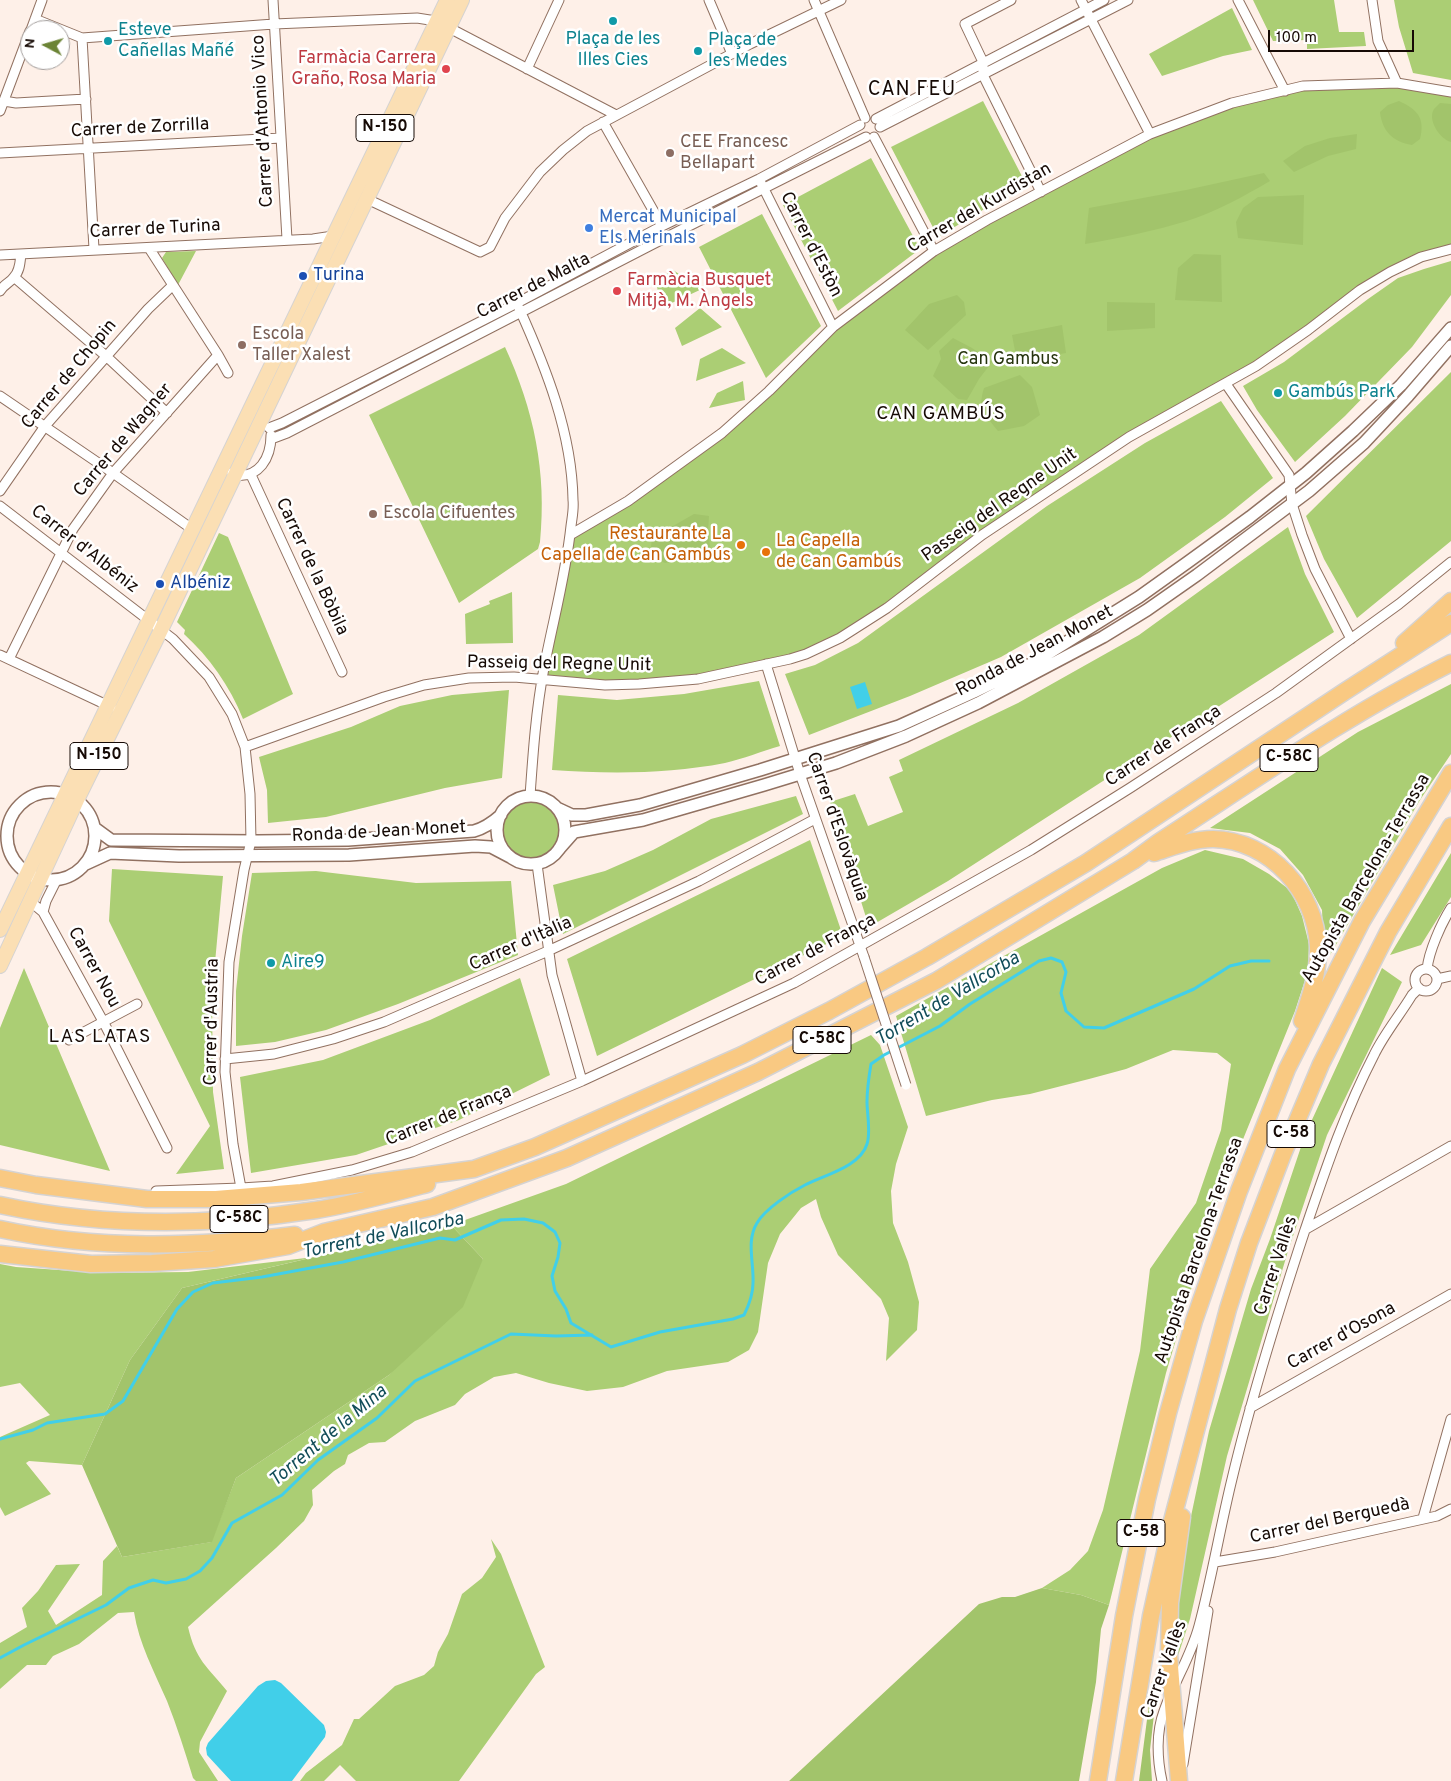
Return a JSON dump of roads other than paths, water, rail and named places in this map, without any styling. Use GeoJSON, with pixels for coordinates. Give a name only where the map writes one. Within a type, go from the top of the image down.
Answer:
{"type":"FeatureCollection","features":[{"type":"Feature","properties":{"kind":"highway"},"geometry":{"type":"LineString","coordinates":[[1344,692],[1424,627],[1451,601]]}},
{"type":"Feature","properties":{"kind":"highway","name":"C-58C"},"geometry":{"type":"LineString","coordinates":[[0,1205],[38,1213],[117,1221],[251,1219],[318,1210],[369,1199],[474,1169],[535,1147],[742,1055],[829,1011],[927,957],[1086,863],[1344,692],[1451,624]]}},
{"type":"Feature","properties":{"kind":"highway","name":"C-58C"},"geometry":{"type":"LineString","coordinates":[[0,1229],[32,1236],[114,1244],[187,1245],[251,1241],[324,1232],[441,1204],[567,1158],[758,1072],[936,981],[1133,861],[1159,842],[1367,708],[1451,663]]}},
{"type":"Feature","properties":{"kind":"highway","name":"Autopista Barcelona-Terrassa"},"geometry":{"type":"LineString","coordinates":[[1098,1781],[1124,1616],[1147,1499],[1168,1413],[1197,1312],[1239,1192],[1286,1069],[1362,921],[1451,772]]}},
{"type":"Feature","properties":{"kind":"highway","name":"C-58"},"geometry":{"type":"LineString","coordinates":[[1124,1781],[1151,1616],[1172,1521],[1228,1309],[1246,1253],[1283,1154],[1321,1064],[1388,932],[1451,826]]}},
{"type":"Feature","properties":{"kind":"highway"},"geometry":{"type":"LineString","coordinates":[[1133,861],[1186,842],[1214,839],[1252,848],[1268,857],[1293,880],[1309,908],[1316,928],[1318,948],[1314,983],[1286,1069]]}},
{"type":"Feature","properties":{"kind":"highway"},"geometry":{"type":"LineString","coordinates":[[0,1178],[55,1188],[147,1199],[216,1199],[343,1187],[474,1169]]}},
{"type":"Feature","properties":{"kind":"highway"},"geometry":{"type":"LineString","coordinates":[[0,1254],[91,1264],[183,1262],[269,1251],[324,1232]]}},
{"type":"Feature","properties":{"kind":"highway"},"geometry":{"type":"LineString","coordinates":[[1180,1781],[1169,1654],[1170,1602],[1195,1430]]}},
{"type":"Feature","properties":{"kind":"highway"},"geometry":{"type":"LineString","coordinates":[[1093,1781],[1102,1747]]}},
{"type":"Feature","properties":{"kind":"main road","name":"N-150"},"geometry":{"type":"LineString","coordinates":[[71,797],[107,705],[226,461],[259,421],[324,256],[446,0]]}},
{"type":"Feature","properties":{"kind":"main road","name":"N-150"},"geometry":{"type":"LineString","coordinates":[[0,930],[71,797],[120,712],[161,630],[259,421],[462,0]]}},
{"type":"Feature","properties":{"kind":"main road"},"geometry":{"type":"LineString","coordinates":[[0,966],[31,902],[28,876]]}},
{"type":"Feature","properties":{"kind":"street"},"geometry":{"type":"LineString","coordinates":[[42,0],[34,19],[82,38],[274,24],[417,18],[436,21],[616,115]]}},
{"type":"Feature","properties":{"kind":"street","name":"Carrer d'Antonio Vico"},"geometry":{"type":"LineString","coordinates":[[273,0],[287,240]]}},
{"type":"Feature","properties":{"kind":"street"},"geometry":{"type":"LineString","coordinates":[[527,69],[559,0]]}},
{"type":"Feature","properties":{"kind":"street"},"geometry":{"type":"LineString","coordinates":[[709,0],[732,54]]}},
{"type":"Feature","properties":{"kind":"street"},"geometry":{"type":"LineString","coordinates":[[814,0],[862,121],[860,132],[870,137],[934,251]]}},
{"type":"Feature","properties":{"kind":"street"},"geometry":{"type":"LineString","coordinates":[[367,199],[480,252],[490,247],[505,218],[540,172],[587,131],[732,54],[841,0]]}},
{"type":"Feature","properties":{"kind":"street"},"geometry":{"type":"LineString","coordinates":[[1011,0],[965,24],[984,62],[983,75],[1040,192]]}},
{"type":"Feature","properties":{"kind":"street"},"geometry":{"type":"LineString","coordinates":[[1081,0],[1150,134]]}},
{"type":"Feature","properties":{"kind":"street"},"geometry":{"type":"LineString","coordinates":[[878,123],[984,62],[1104,0]]}},
{"type":"Feature","properties":{"kind":"street"},"geometry":{"type":"LineString","coordinates":[[878,123],[983,75],[1128,0]]}},
{"type":"Feature","properties":{"kind":"street"},"geometry":{"type":"LineString","coordinates":[[1238,0],[1285,91]]}},
{"type":"Feature","properties":{"kind":"street"},"geometry":{"type":"LineString","coordinates":[[1372,0],[1378,41],[1397,83]]}},
{"type":"Feature","properties":{"kind":"street"},"geometry":{"type":"LineString","coordinates":[[82,38],[94,250]]}},
{"type":"Feature","properties":{"kind":"street"},"geometry":{"type":"LineString","coordinates":[[0,111],[20,58]]}},
{"type":"Feature","properties":{"kind":"street","name":"Carrer del Kurdistan"},"geometry":{"type":"LineString","coordinates":[[570,535],[628,501],[722,433],[769,391],[833,327],[934,251],[1150,134],[1232,103],[1303,86],[1397,83],[1451,92]]}},
{"type":"Feature","properties":{"kind":"street"},"geometry":{"type":"LineString","coordinates":[[4,101],[16,103],[86,99]]}},
{"type":"Feature","properties":{"kind":"street"},"geometry":{"type":"LineString","coordinates":[[862,121],[871,117],[878,123],[880,132],[870,137]]}},
{"type":"Feature","properties":{"kind":"street","name":"Carrer de Malta"},"geometry":{"type":"LineString","coordinates":[[259,421],[282,423],[517,303],[662,226],[759,179],[862,121]]}},
{"type":"Feature","properties":{"kind":"street"},"geometry":{"type":"LineString","coordinates":[[603,122],[662,226]]}},
{"type":"Feature","properties":{"kind":"street","name":"Carrer de Malta"},"geometry":{"type":"LineString","coordinates":[[271,439],[653,244],[870,137]]}},
{"type":"Feature","properties":{"kind":"street","name":"Carrer de Zorrilla"},"geometry":{"type":"LineString","coordinates":[[0,153],[281,138]]}},
{"type":"Feature","properties":{"kind":"street","name":"Carrer d'Estòn"},"geometry":{"type":"LineString","coordinates":[[759,179],[833,327]]}},
{"type":"Feature","properties":{"kind":"street","name":"Carrer de Turina"},"geometry":{"type":"LineString","coordinates":[[0,255],[313,239],[333,236]]}},
{"type":"Feature","properties":{"kind":"street"},"geometry":{"type":"LineString","coordinates":[[313,239],[324,256]]}},
{"type":"Feature","properties":{"kind":"street"},"geometry":{"type":"LineString","coordinates":[[149,248],[228,373]]}},
{"type":"Feature","properties":{"kind":"street","name":"Passeig del Regne Unit"},"geometry":{"type":"LineString","coordinates":[[245,747],[384,697],[424,685],[469,678],[514,677],[604,685],[639,684],[698,679],[806,654],[840,638],[887,608],[982,535],[1121,442],[1256,366],[1308,330],[1360,290],[1390,272],[1421,257],[1451,249]]}},
{"type":"Feature","properties":{"kind":"street"},"geometry":{"type":"LineString","coordinates":[[0,291],[3,285],[14,277],[19,268],[21,254]]}},
{"type":"Feature","properties":{"kind":"street"},"geometry":{"type":"LineString","coordinates":[[14,277],[106,356],[167,413]]}},
{"type":"Feature","properties":{"kind":"street","name":"Carrer de Chopin"},"geometry":{"type":"LineString","coordinates":[[0,491],[45,426],[148,308],[172,286]]}},
{"type":"Feature","properties":{"kind":"street"},"geometry":{"type":"LineString","coordinates":[[517,303],[542,359],[570,456],[574,501],[568,554],[542,680],[530,796]]}},
{"type":"Feature","properties":{"kind":"street","name":"Ronda de Jean Monet"},"geometry":{"type":"LineString","coordinates":[[557,808],[572,815],[582,816],[640,805],[795,759],[899,726],[1033,663],[1153,587],[1250,517],[1290,485],[1353,431],[1399,387],[1451,328]]}},
{"type":"Feature","properties":{"kind":"street","name":"Ronda de Jean Monet"},"geometry":{"type":"LineString","coordinates":[[559,849],[574,832],[644,820],[836,763],[906,736],[978,703],[1103,637],[1147,610],[1197,575],[1292,504],[1364,443],[1451,346]]}},
{"type":"Feature","properties":{"kind":"street","name":"Carrer de Wagner"},"geometry":{"type":"LineString","coordinates":[[4,657],[73,529],[113,473],[218,356]]}},
{"type":"Feature","properties":{"kind":"street"},"geometry":{"type":"LineString","coordinates":[[1226,384],[1289,475],[1292,504],[1302,535],[1315,569],[1350,639]]}},
{"type":"Feature","properties":{"kind":"street"},"geometry":{"type":"LineString","coordinates":[[0,396],[192,529]]}},
{"type":"Feature","properties":{"kind":"street"},"geometry":{"type":"LineString","coordinates":[[226,461],[234,475],[243,477],[258,470],[269,453],[271,439],[259,421]]}},
{"type":"Feature","properties":{"kind":"street","name":"Carrer de la Bòbila"},"geometry":{"type":"LineString","coordinates":[[250,475],[342,672]]}},
{"type":"Feature","properties":{"kind":"street","name":"Carrer d'Albéniz"},"geometry":{"type":"LineString","coordinates":[[0,506],[173,639],[209,677],[232,714],[245,747],[250,794],[250,841]]}},
{"type":"Feature","properties":{"kind":"street","name":"Carrer de França"},"geometry":{"type":"LineString","coordinates":[[122,1195],[273,1186],[352,1170],[412,1152],[582,1081],[794,983],[1031,850],[1276,693],[1399,604],[1451,562]]}},
{"type":"Feature","properties":{"kind":"street"},"geometry":{"type":"LineString","coordinates":[[4,657],[120,712]]}},
{"type":"Feature","properties":{"kind":"street","name":"Carrer d'Eslovàquia"},"geometry":{"type":"LineString","coordinates":[[766,664],[795,759],[906,1085]]}},
{"type":"Feature","properties":{"kind":"street"},"geometry":{"type":"LineString","coordinates":[[43,912],[56,881],[28,876],[12,854],[4,833],[5,821],[31,797],[49,792],[71,797],[90,813],[96,830],[95,849],[86,864]]}},
{"type":"Feature","properties":{"kind":"street"},"geometry":{"type":"LineString","coordinates":[[530,796],[542,798],[557,808],[564,824],[564,838],[553,856],[537,864],[525,864],[510,857],[502,849],[498,838],[497,826],[501,814],[507,806],[516,800],[530,796]]}},
{"type":"Feature","properties":{"kind":"street","name":"Ronda de Jean Monet"},"geometry":{"type":"LineString","coordinates":[[96,830],[110,840],[348,840],[474,831],[491,824],[501,814]]}},
{"type":"Feature","properties":{"kind":"street","name":"Carrer d'Itàlia"},"geometry":{"type":"LineString","coordinates":[[225,1059],[274,1054],[367,1028],[455,992],[699,882],[815,819]]}},
{"type":"Feature","properties":{"kind":"street"},"geometry":{"type":"LineString","coordinates":[[247,856],[250,841]]}},
{"type":"Feature","properties":{"kind":"street","name":"Ronda de Jean Monet"},"geometry":{"type":"LineString","coordinates":[[56,881],[69,876],[86,864],[110,853],[179,856],[349,855],[475,846],[491,847],[510,857]]}},
{"type":"Feature","properties":{"kind":"street","name":"Carrer d'Austria"},"geometry":{"type":"LineString","coordinates":[[241,1188],[233,1144],[225,1059],[228,962],[247,856]]}},
{"type":"Feature","properties":{"kind":"street"},"geometry":{"type":"LineString","coordinates":[[537,864],[552,975],[582,1081]]}},
{"type":"Feature","properties":{"kind":"street","name":"Carrer Nou"},"geometry":{"type":"LineString","coordinates":[[31,902],[43,912],[104,1023],[167,1148]]}},
{"type":"Feature","properties":{"kind":"street"},"geometry":{"type":"LineString","coordinates":[[1427,969],[1428,961],[1444,919],[1451,908]]}},
{"type":"Feature","properties":{"kind":"street"},"geometry":{"type":"LineString","coordinates":[[1427,969],[1435,973],[1437,979],[1436,986],[1431,990],[1425,991],[1419,988],[1416,976],[1421,971],[1427,969]]}},
{"type":"Feature","properties":{"kind":"street"},"geometry":{"type":"LineString","coordinates":[[1437,979],[1451,976]]}},
{"type":"Feature","properties":{"kind":"street","name":"Carrer Vallès"},"geometry":{"type":"LineString","coordinates":[[1162,1781],[1159,1754],[1160,1725],[1164,1711],[1191,1652],[1214,1567],[1228,1494],[1250,1408],[1326,1167],[1352,1101],[1375,1053],[1412,995],[1419,988]]}},
{"type":"Feature","properties":{"kind":"street"},"geometry":{"type":"LineString","coordinates":[[69,1040],[137,1004]]}},
{"type":"Feature","properties":{"kind":"street"},"geometry":{"type":"LineString","coordinates":[[1306,1229],[1451,1146]]}},
{"type":"Feature","properties":{"kind":"street","name":"Carrer d'Osona"},"geometry":{"type":"LineString","coordinates":[[1250,1408],[1451,1294]]}},
{"type":"Feature","properties":{"kind":"street"},"geometry":{"type":"LineString","coordinates":[[1423,1518],[1451,1419]]}},
{"type":"Feature","properties":{"kind":"street","name":"Carrer del Berguedà"},"geometry":{"type":"LineString","coordinates":[[1214,1567],[1437,1516],[1451,1509]]}},
{"type":"Feature","properties":{"kind":"street","name":"Carrer Vallès"},"geometry":{"type":"LineString","coordinates":[[1180,1781],[1214,1567]]}},
{"type":"Feature","properties":{"kind":"water"},"geometry":{"type":"Polygon","coordinates":[[[865,682],[872,704],[857,709],[850,687],[865,682]]]}},
{"type":"Feature","properties":{"kind":"water"},"geometry":{"type":"Polygon","coordinates":[[[275,1680],[281,1683],[324,1725],[325,1737],[292,1781],[231,1781],[207,1755],[206,1748],[208,1743],[258,1686],[266,1681],[275,1680]]]}},
{"type":"Feature","properties":{"kind":"waterway","name":"Torrent de Vallcorba"},"geometry":{"type":"LineString","coordinates":[[0,1439],[33,1430],[47,1423],[105,1414],[123,1401],[177,1309],[193,1292],[213,1283],[262,1277],[343,1262],[440,1238],[455,1240],[501,1220],[524,1219],[543,1223],[555,1232],[560,1243],[552,1276],[555,1291],[566,1309],[571,1323],[611,1347],[660,1332],[733,1319],[744,1315],[752,1291],[751,1244],[757,1223],[766,1212],[786,1196],[805,1185],[841,1169],[857,1159],[863,1152],[869,1134],[867,1097],[871,1064],[884,1055],[940,1026],[970,1004],[1039,961],[1051,958],[1062,962],[1066,972],[1061,993],[1066,1011],[1084,1027],[1104,1028],[1194,989],[1230,966],[1251,961],[1269,961]]}},
{"type":"Feature","properties":{"kind":"waterway","name":"Torrent de la Mina"},"geometry":{"type":"LineString","coordinates":[[0,1658],[106,1605],[129,1588],[153,1580],[166,1583],[186,1579],[200,1571],[212,1558],[232,1523],[282,1495],[318,1460],[377,1418],[415,1381],[511,1334],[592,1335]]}},
{"type":"Feature","properties":{"kind":"place","name":"Plaça de les Illes Cies"},"geometry":{"type":"Point","coordinates":[613,21]}},
{"type":"Feature","properties":{"kind":"place","name":"Esteve Cañellas Mañé"},"geometry":{"type":"Point","coordinates":[108,41]}},
{"type":"Feature","properties":{"kind":"place","name":"Plaça de les Medes"},"geometry":{"type":"Point","coordinates":[698,51]}},
{"type":"Feature","properties":{"kind":"place","name":"Farmàcia Carrera Graño, Rosa Maria"},"geometry":{"type":"Point","coordinates":[446,69]}},
{"type":"Feature","properties":{"kind":"place","name":"CEE Francesc Bellapart"},"geometry":{"type":"Point","coordinates":[670,153]}},
{"type":"Feature","properties":{"kind":"place","name":"Mercat Municipal Els Merinals"},"geometry":{"type":"Point","coordinates":[589,228]}},
{"type":"Feature","properties":{"kind":"place","name":"Turina"},"geometry":{"type":"Point","coordinates":[303,276]}},
{"type":"Feature","properties":{"kind":"place","name":"Farmàcia Busquet Mitjà, M. Àngels"},"geometry":{"type":"Point","coordinates":[617,291]}},
{"type":"Feature","properties":{"kind":"place","name":"Escola Taller Xalest"},"geometry":{"type":"Point","coordinates":[242,345]}},
{"type":"Feature","properties":{"kind":"place","name":"Gambús Park"},"geometry":{"type":"Point","coordinates":[1278,393]}},
{"type":"Feature","properties":{"kind":"place","name":"Escola Cifuentes"},"geometry":{"type":"Point","coordinates":[373,514]}},
{"type":"Feature","properties":{"kind":"place","name":"Restaurante La Capella de Can Gambús"},"geometry":{"type":"Point","coordinates":[741,545]}},
{"type":"Feature","properties":{"kind":"place","name":"La Capella de Can Gambús"},"geometry":{"type":"Point","coordinates":[766,552]}},
{"type":"Feature","properties":{"kind":"place","name":"Albéniz"},"geometry":{"type":"Point","coordinates":[160,584]}},
{"type":"Feature","properties":{"kind":"place","name":"Aire9"},"geometry":{"type":"Point","coordinates":[271,963]}},
{"type":"Feature","properties":{"kind":"district","name":"CAN FEU"},"geometry":{"type":"Point","coordinates":[912,91]}},
{"type":"Feature","properties":{"kind":"district","name":"CAN GAMBÚS"},"geometry":{"type":"Point","coordinates":[941,415]}},
{"type":"Feature","properties":{"kind":"district","name":"LAS LATAS"},"geometry":{"type":"Point","coordinates":[100,1038]}},
{"type":"Feature","properties":{"kind":"park label","name":"Can Gambus"},"geometry":{"type":"Point","coordinates":[1008,360]}}]}
